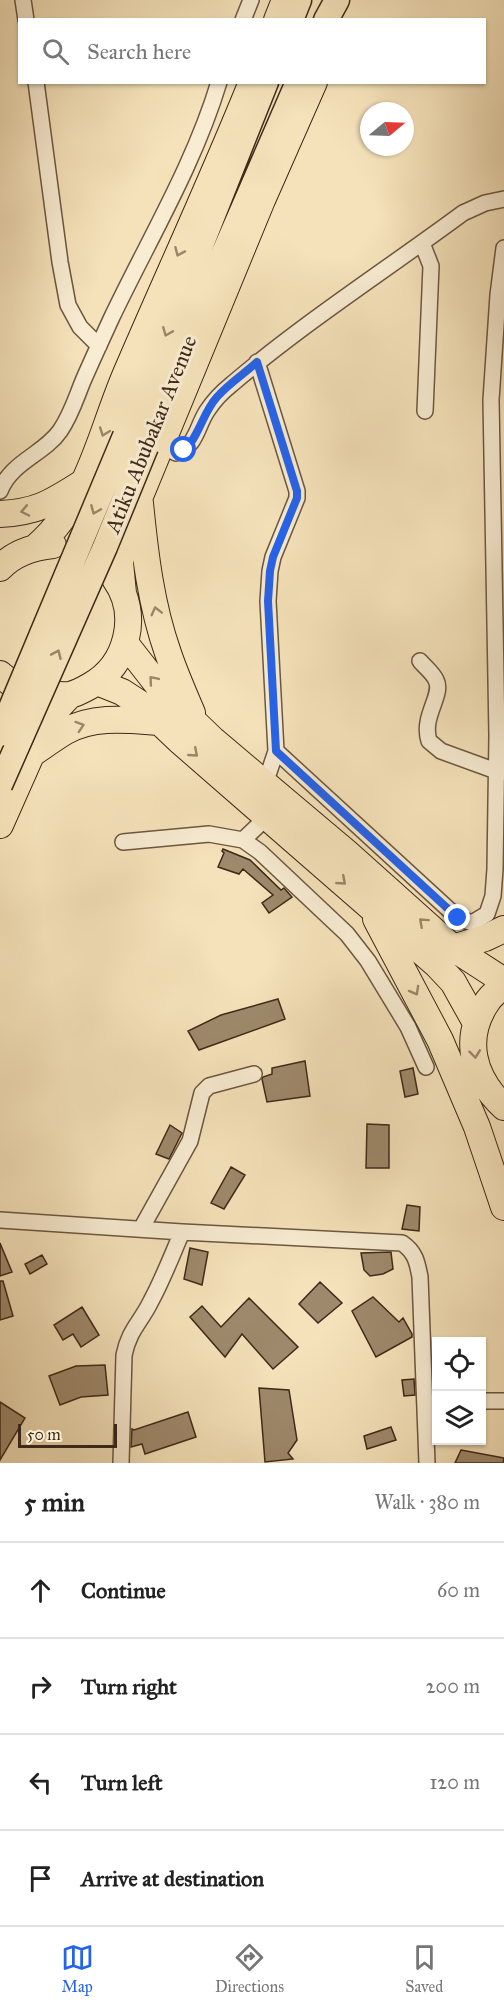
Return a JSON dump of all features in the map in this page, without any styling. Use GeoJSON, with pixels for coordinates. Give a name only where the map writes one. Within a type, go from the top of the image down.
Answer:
{"type":"FeatureCollection","features":[{"type":"Feature","properties":{"kind":"highway"},"geometry":{"type":"LineString","coordinates":[[278,18],[285,0]]}},
{"type":"Feature","properties":{"kind":"highway"},"geometry":{"type":"LineString","coordinates":[[12,555],[62,521],[85,482],[124,379],[251,84]]}},
{"type":"Feature","properties":{"kind":"highway"},"geometry":{"type":"LineString","coordinates":[[197,725],[167,652],[147,570],[140,499],[144,443],[262,200],[313,84]]}},
{"type":"Feature","properties":{"kind":"highway"},"geometry":{"type":"LineString","coordinates":[[0,514],[23,513],[43,507],[85,482]]}},
{"type":"Feature","properties":{"kind":"highway"},"geometry":{"type":"LineString","coordinates":[[0,825],[47,719],[70,695],[98,682],[119,658],[129,627],[129,613],[120,577],[121,548],[140,499]]}},
{"type":"Feature","properties":{"kind":"highway"},"geometry":{"type":"LineString","coordinates":[[12,555],[53,545],[90,555],[109,571],[123,593]]}},
{"type":"Feature","properties":{"kind":"highway"},"geometry":{"type":"LineString","coordinates":[[125,643],[164,693],[197,725],[347,853],[453,948],[504,983],[488,1000],[476,1023],[473,1048],[477,1072],[489,1094],[504,1107]]}},
{"type":"Feature","properties":{"kind":"highway"},"geometry":{"type":"LineString","coordinates":[[0,674],[20,689],[33,693],[70,695]]}},
{"type":"Feature","properties":{"kind":"highway"},"geometry":{"type":"LineString","coordinates":[[98,682],[132,698],[437,965],[453,982],[476,1023]]}},
{"type":"Feature","properties":{"kind":"highway"},"geometry":{"type":"LineString","coordinates":[[30,755],[66,731],[88,723],[117,719],[160,722]]}},
{"type":"Feature","properties":{"kind":"highway"},"geometry":{"type":"LineString","coordinates":[[367,903],[440,1040],[477,1127],[504,1207]]}},
{"type":"Feature","properties":{"kind":"highway"},"geometry":{"type":"LineString","coordinates":[[453,948],[485,938],[504,929]]}},
{"type":"Feature","properties":{"kind":"main road"},"geometry":{"type":"LineString","coordinates":[[292,18],[299,0]]}},
{"type":"Feature","properties":{"kind":"main road"},"geometry":{"type":"LineString","coordinates":[[327,18],[337,0]]}},
{"type":"Feature","properties":{"kind":"main road","name":"Atiku Abubakar Avenue"},"geometry":{"type":"LineString","coordinates":[[0,734],[144,443],[265,84]]}},
{"type":"Feature","properties":{"kind":"main road","name":"Atiku Abubakar Avenue"},"geometry":{"type":"LineString","coordinates":[[0,785],[100,558],[144,443],[297,84]]}},
{"type":"Feature","properties":{"kind":"street"},"geometry":{"type":"LineString","coordinates":[[23,0],[27,18]]}},
{"type":"Feature","properties":{"kind":"street"},"geometry":{"type":"LineString","coordinates":[[244,18],[251,0]]}},
{"type":"Feature","properties":{"kind":"street"},"geometry":{"type":"LineString","coordinates":[[36,84],[60,262],[68,305],[80,327],[99,346]]}},
{"type":"Feature","properties":{"kind":"street"},"geometry":{"type":"LineString","coordinates":[[0,491],[14,470],[28,457],[46,447],[60,430],[73,408],[99,346],[180,181],[209,116],[218,84]]}},
{"type":"Feature","properties":{"kind":"street"},"geometry":{"type":"LineString","coordinates":[[144,443],[176,453],[189,446],[205,413],[217,397],[257,362],[463,213],[485,203],[504,199]]}},
{"type":"Feature","properties":{"kind":"street"},"geometry":{"type":"LineString","coordinates":[[422,243],[431,266],[425,411]]}},
{"type":"Feature","properties":{"kind":"street"},"geometry":{"type":"LineString","coordinates":[[276,751],[458,918],[472,923],[487,914],[493,896],[500,771],[499,605],[490,400],[504,248]]}},
{"type":"Feature","properties":{"kind":"street"},"geometry":{"type":"LineString","coordinates":[[257,362],[297,491],[297,498],[273,557],[270,571],[268,601],[276,751],[265,784]]}},
{"type":"Feature","properties":{"kind":"street"},"geometry":{"type":"LineString","coordinates":[[420,661],[436,680],[439,689],[426,724],[429,741],[441,751],[500,771]]}},
{"type":"Feature","properties":{"kind":"street"},"geometry":{"type":"LineString","coordinates":[[243,840],[267,817]]}},
{"type":"Feature","properties":{"kind":"street"},"geometry":{"type":"LineString","coordinates":[[123,842],[209,834],[243,840],[260,852],[347,934],[368,961],[402,1017],[426,1067]]}},
{"type":"Feature","properties":{"kind":"street"},"geometry":{"type":"LineString","coordinates":[[141,1229],[190,1141],[202,1093],[209,1086],[254,1074]]}},
{"type":"Feature","properties":{"kind":"street"},"geometry":{"type":"LineString","coordinates":[[0,1220],[402,1243],[412,1249],[417,1259],[420,1277],[431,1403],[427,1463]]}},
{"type":"Feature","properties":{"kind":"street"},"geometry":{"type":"LineString","coordinates":[[121,1463],[123,1355],[126,1342],[150,1304],[182,1232]]}},
{"type":"Feature","properties":{"kind":"street"},"geometry":{"type":"LineString","coordinates":[[486,1401],[504,1401]]}},
{"type":"Feature","properties":{"kind":"building"},"geometry":{"type":"Polygon","coordinates":[[[223,849],[250,860],[281,890],[284,888],[292,897],[269,913],[262,903],[273,895],[243,869],[239,874],[218,867],[224,853],[223,849]]]}},
{"type":"Feature","properties":{"kind":"building"},"geometry":{"type":"Polygon","coordinates":[[[278,999],[285,1019],[199,1050],[188,1031],[221,1015],[278,999]]]}},
{"type":"Feature","properties":{"kind":"building"},"geometry":{"type":"Polygon","coordinates":[[[305,1061],[310,1096],[267,1102],[263,1077],[272,1074],[272,1068],[305,1061]]]}},
{"type":"Feature","properties":{"kind":"building"},"geometry":{"type":"Polygon","coordinates":[[[413,1068],[418,1094],[405,1097],[400,1071],[413,1068]]]}},
{"type":"Feature","properties":{"kind":"building"},"geometry":{"type":"Polygon","coordinates":[[[367,1124],[389,1125],[389,1168],[366,1168],[367,1124]]]}},
{"type":"Feature","properties":{"kind":"building"},"geometry":{"type":"Polygon","coordinates":[[[170,1125],[182,1133],[169,1159],[156,1154],[170,1125]]]}},
{"type":"Feature","properties":{"kind":"building"},"geometry":{"type":"Polygon","coordinates":[[[231,1167],[245,1175],[224,1209],[211,1203],[231,1167]]]}},
{"type":"Feature","properties":{"kind":"building"},"geometry":{"type":"Polygon","coordinates":[[[407,1205],[420,1207],[419,1231],[402,1229],[407,1205]]]}},
{"type":"Feature","properties":{"kind":"building"},"geometry":{"type":"Polygon","coordinates":[[[0,1243],[12,1272],[0,1276],[0,1243]]]}},
{"type":"Feature","properties":{"kind":"building"},"geometry":{"type":"Polygon","coordinates":[[[190,1248],[208,1252],[202,1285],[184,1279],[190,1248]]]}},
{"type":"Feature","properties":{"kind":"building"},"geometry":{"type":"Polygon","coordinates":[[[391,1252],[393,1269],[383,1274],[370,1276],[364,1270],[361,1253],[391,1252]]]}},
{"type":"Feature","properties":{"kind":"building"},"geometry":{"type":"Polygon","coordinates":[[[42,1255],[47,1264],[30,1274],[25,1264],[42,1255]]]}},
{"type":"Feature","properties":{"kind":"building"},"geometry":{"type":"Polygon","coordinates":[[[0,1281],[3,1281],[13,1316],[0,1320],[0,1281]]]}},
{"type":"Feature","properties":{"kind":"building"},"geometry":{"type":"Polygon","coordinates":[[[320,1282],[342,1303],[318,1323],[299,1304],[320,1282]]]}},
{"type":"Feature","properties":{"kind":"building"},"geometry":{"type":"Polygon","coordinates":[[[373,1297],[399,1322],[403,1318],[412,1334],[412,1337],[376,1357],[352,1311],[373,1297]]]}},
{"type":"Feature","properties":{"kind":"building"},"geometry":{"type":"Polygon","coordinates":[[[249,1298],[298,1347],[273,1369],[242,1334],[225,1357],[190,1317],[202,1306],[221,1327],[249,1298]]]}},
{"type":"Feature","properties":{"kind":"building"},"geometry":{"type":"Polygon","coordinates":[[[82,1307],[99,1335],[81,1347],[73,1334],[63,1340],[54,1325],[82,1307]]]}},
{"type":"Feature","properties":{"kind":"building"},"geometry":{"type":"Polygon","coordinates":[[[105,1365],[108,1395],[81,1397],[60,1405],[49,1376],[76,1366],[105,1365]]]}},
{"type":"Feature","properties":{"kind":"building"},"geometry":{"type":"Polygon","coordinates":[[[414,1379],[415,1395],[404,1396],[402,1380],[414,1379]]]}},
{"type":"Feature","properties":{"kind":"building"},"geometry":{"type":"Polygon","coordinates":[[[259,1388],[289,1390],[297,1440],[288,1453],[293,1459],[265,1462],[259,1388]]]}},
{"type":"Feature","properties":{"kind":"building"},"geometry":{"type":"Polygon","coordinates":[[[0,1402],[25,1418],[0,1460],[0,1402]]]}},
{"type":"Feature","properties":{"kind":"building"},"geometry":{"type":"Polygon","coordinates":[[[188,1412],[196,1437],[145,1454],[142,1444],[131,1447],[132,1429],[188,1412]]]}},
{"type":"Feature","properties":{"kind":"building"},"geometry":{"type":"Polygon","coordinates":[[[391,1427],[396,1440],[367,1449],[364,1436],[391,1427]]]}},
{"type":"Feature","properties":{"kind":"building"},"geometry":{"type":"Polygon","coordinates":[[[461,1450],[504,1458],[503,1463],[455,1463],[461,1450]]]}},
{"type":"Feature","properties":{"kind":"route"},"geometry":{"type":"LineString","coordinates":[[184,450],[189,446],[205,413],[217,397],[257,362],[297,491],[297,498],[273,557],[270,571],[268,601],[276,751],[458,918]]}}]}
